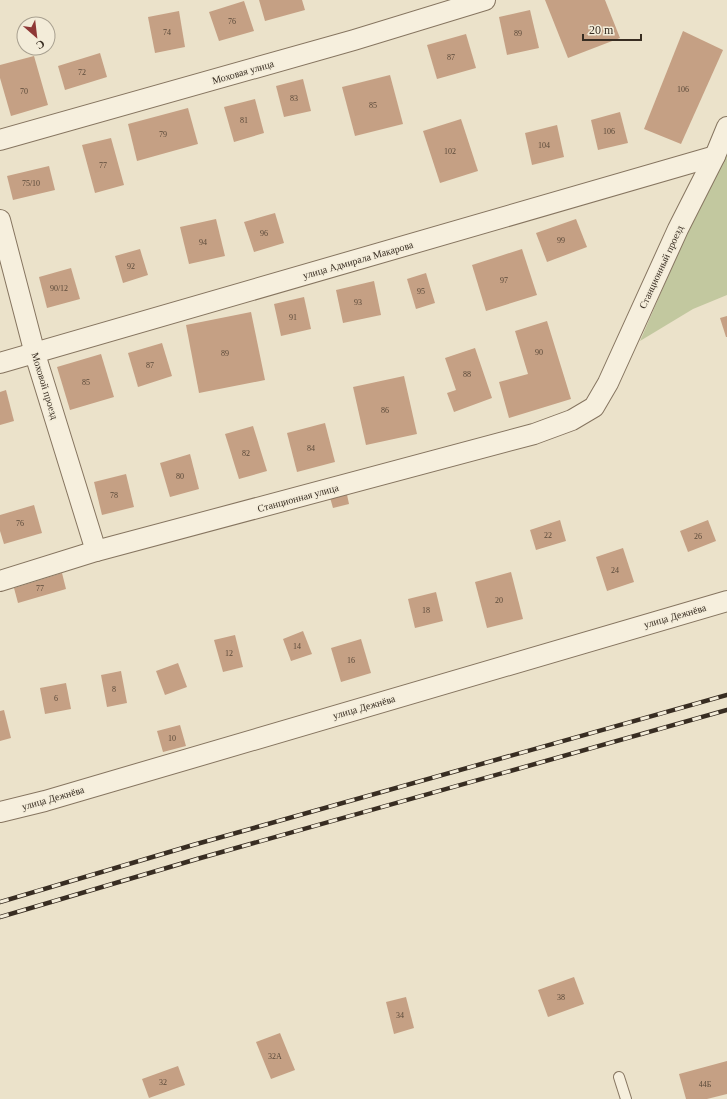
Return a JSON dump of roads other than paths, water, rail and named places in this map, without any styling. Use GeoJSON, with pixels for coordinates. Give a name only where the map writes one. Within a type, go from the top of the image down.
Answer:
{"type":"FeatureCollection","features":[{"type":"Feature","properties":{"kind":"street","name":"Моховая улица"},"geometry":{"type":"LineString","coordinates":[[0,140],[354,40],[485,0]]}},
{"type":"Feature","properties":{"kind":"street","name":"Станционный проезд"},"geometry":{"type":"LineString","coordinates":[[594,407],[608,383],[678,229],[715,156],[727,127]]}},
{"type":"Feature","properties":{"kind":"street","name":"улица Адмирала Макарова"},"geometry":{"type":"LineString","coordinates":[[0,363],[715,156]]}},
{"type":"Feature","properties":{"kind":"street","name":"Моховой проезд"},"geometry":{"type":"LineString","coordinates":[[0,220],[35,354],[96,552]]}},
{"type":"Feature","properties":{"kind":"street","name":"Станционная улица"},"geometry":{"type":"LineString","coordinates":[[0,581],[96,552],[534,434],[572,420],[594,407]]}},
{"type":"Feature","properties":{"kind":"street","name":"улица Дежнёва"},"geometry":{"type":"LineString","coordinates":[[0,812],[53,798],[727,601]]}},
{"type":"Feature","properties":{"kind":"lane"},"geometry":{"type":"LineString","coordinates":[[619,1077],[626,1099]]}},
{"type":"Feature","properties":{"kind":"railway"},"geometry":{"type":"LineString","coordinates":[[0,902],[193,845],[727,695]]}},
{"type":"Feature","properties":{"kind":"railway"},"geometry":{"type":"LineString","coordinates":[[0,917],[197,859],[727,710]]}}]}
